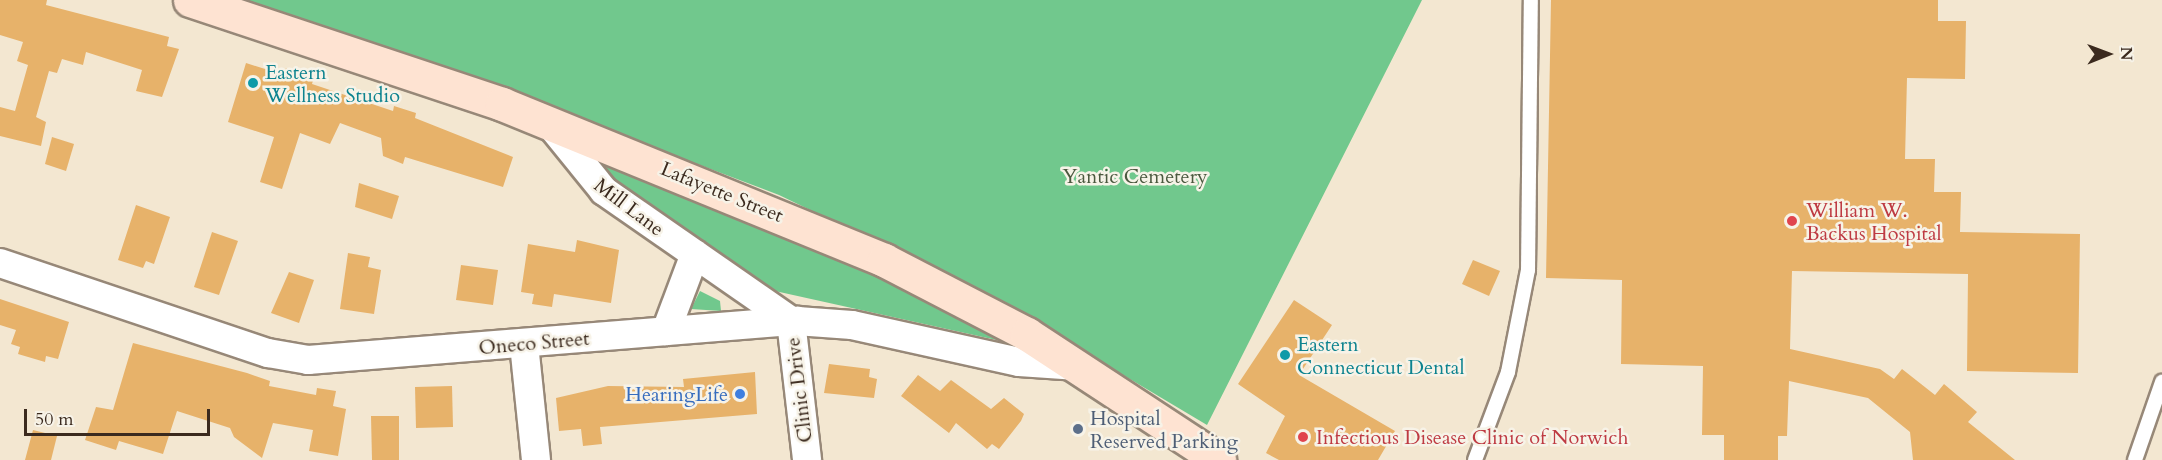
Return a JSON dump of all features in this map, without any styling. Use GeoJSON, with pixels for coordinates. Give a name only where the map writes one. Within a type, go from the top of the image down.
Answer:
{"type":"FeatureCollection","features":[{"type":"Feature","properties":{"kind":"street","name":"Lafayette Street"},"geometry":{"type":"LineString","coordinates":[[190,0],[549,123],[884,260],[992,314],[1078,366],[1218,460]]}},
{"type":"Feature","properties":{"kind":"street","name":"Mill Lane"},"geometry":{"type":"LineString","coordinates":[[549,123],[594,182],[791,321]]}},
{"type":"Feature","properties":{"kind":"street"},"geometry":{"type":"LineString","coordinates":[[666,331],[695,254]]}},
{"type":"Feature","properties":{"kind":"street","name":"Oneco Street"},"geometry":{"type":"LineString","coordinates":[[0,263],[296,359],[524,344],[791,321],[852,325],[1019,362],[1078,366]]}},
{"type":"Feature","properties":{"kind":"street","name":"Clinic Drive"},"geometry":{"type":"LineString","coordinates":[[791,321],[807,460]]}},
{"type":"Feature","properties":{"kind":"street"},"geometry":{"type":"LineString","coordinates":[[524,344],[536,460]]}},
{"type":"Feature","properties":{"kind":"lane"},"geometry":{"type":"LineString","coordinates":[[1475,460],[1508,372],[1528,270],[1531,0]]}},
{"type":"Feature","properties":{"kind":"lane"},"geometry":{"type":"LineString","coordinates":[[2135,460],[2162,382]]}},
{"type":"Feature","properties":{"kind":"green space","name":"Yantic Cemetery"},"geometry":{"type":"Polygon","coordinates":[[[237,0],[1422,0],[1207,425],[997,300],[779,195],[472,79],[237,0]]]}},
{"type":"Feature","properties":{"kind":"green space"},"geometry":{"type":"Polygon","coordinates":[[[599,160],[895,281],[1010,343],[775,291],[725,263],[597,172],[594,162],[599,160]]]}},
{"type":"Feature","properties":{"kind":"green space"},"geometry":{"type":"Polygon","coordinates":[[[700,291],[720,301],[721,311],[691,309],[700,291]]]}},
{"type":"Feature","properties":{"kind":"building"},"geometry":{"type":"Polygon","coordinates":[[[0,0],[47,0],[46,5],[169,37],[167,46],[179,49],[162,97],[136,91],[142,70],[86,52],[83,65],[62,59],[57,73],[49,71],[36,117],[46,122],[41,146],[0,136],[0,107],[15,111],[28,65],[17,61],[23,42],[0,35],[0,0]]]}},
{"type":"Feature","properties":{"kind":"building"},"geometry":{"type":"Polygon","coordinates":[[[1551,0],[1938,0],[1938,21],[1966,21],[1965,79],[1907,78],[1905,159],[1935,159],[1934,192],[1961,192],[1960,232],[2080,234],[2078,373],[1967,371],[1968,274],[1792,271],[1790,349],[1880,369],[1894,379],[1902,369],[1935,395],[1944,384],[1977,412],[1968,422],[2015,460],[1913,460],[1910,432],[1868,398],[1789,381],[1787,436],[1778,436],[1778,460],[1724,460],[1724,435],[1702,435],[1703,366],[1621,364],[1622,280],[1546,278],[1551,0]]]}},
{"type":"Feature","properties":{"kind":"building"},"geometry":{"type":"Polygon","coordinates":[[[246,63],[284,75],[286,68],[314,77],[312,84],[393,111],[394,106],[416,113],[415,118],[513,157],[503,187],[405,157],[403,164],[383,156],[381,138],[340,123],[330,144],[300,133],[282,189],[260,182],[274,137],[228,122],[246,63]]]}},
{"type":"Feature","properties":{"kind":"building"},"geometry":{"type":"Polygon","coordinates":[[[52,137],[74,144],[66,171],[45,164],[52,137]]]}},
{"type":"Feature","properties":{"kind":"building"},"geometry":{"type":"Polygon","coordinates":[[[359,183],[399,196],[392,219],[355,207],[359,183]]]}},
{"type":"Feature","properties":{"kind":"building"},"geometry":{"type":"Polygon","coordinates":[[[136,205],[170,217],[154,264],[146,261],[143,268],[118,260],[136,205]]]}},
{"type":"Feature","properties":{"kind":"building"},"geometry":{"type":"Polygon","coordinates":[[[212,232],[238,241],[219,295],[194,287],[212,232]]]}},
{"type":"Feature","properties":{"kind":"building"},"geometry":{"type":"Polygon","coordinates":[[[577,240],[619,250],[611,303],[554,294],[552,307],[532,304],[534,294],[521,292],[528,244],[575,252],[577,240]]]}},
{"type":"Feature","properties":{"kind":"building"},"geometry":{"type":"Polygon","coordinates":[[[348,253],[370,257],[368,267],[381,270],[374,314],[340,309],[348,253]]]}},
{"type":"Feature","properties":{"kind":"building"},"geometry":{"type":"Polygon","coordinates":[[[1473,260],[1500,271],[1489,296],[1462,284],[1473,260]]]}},
{"type":"Feature","properties":{"kind":"building"},"geometry":{"type":"Polygon","coordinates":[[[461,265],[498,270],[493,305],[456,300],[461,265]]]}},
{"type":"Feature","properties":{"kind":"building"},"geometry":{"type":"Polygon","coordinates":[[[289,272],[314,280],[299,323],[271,313],[289,272]]]}},
{"type":"Feature","properties":{"kind":"building"},"geometry":{"type":"Polygon","coordinates":[[[0,299],[69,322],[58,359],[46,356],[45,362],[18,354],[20,347],[11,344],[16,330],[0,325],[0,299]]]}},
{"type":"Feature","properties":{"kind":"building"},"geometry":{"type":"Polygon","coordinates":[[[1294,300],[1332,325],[1299,375],[1395,431],[1378,460],[1279,460],[1266,453],[1285,416],[1238,384],[1294,300]]]}},
{"type":"Feature","properties":{"kind":"building"},"geometry":{"type":"Polygon","coordinates":[[[133,343],[247,373],[270,381],[269,386],[316,395],[317,388],[336,391],[333,406],[346,409],[338,456],[309,451],[313,430],[273,423],[262,458],[234,437],[230,428],[177,411],[163,454],[119,441],[116,450],[85,440],[96,407],[113,410],[133,343]]]}},
{"type":"Feature","properties":{"kind":"building"},"geometry":{"type":"Polygon","coordinates":[[[829,364],[870,369],[869,377],[877,379],[874,398],[824,393],[829,364]]]}},
{"type":"Feature","properties":{"kind":"building"},"geometry":{"type":"Polygon","coordinates":[[[755,372],[757,414],[600,427],[602,444],[583,446],[581,429],[559,431],[556,398],[608,386],[684,387],[683,379],[755,372]]]}},
{"type":"Feature","properties":{"kind":"building"},"geometry":{"type":"Polygon","coordinates":[[[918,375],[940,391],[951,380],[991,409],[1004,398],[1024,414],[999,449],[992,444],[987,449],[956,423],[949,433],[901,396],[918,375]]]}},
{"type":"Feature","properties":{"kind":"building"},"geometry":{"type":"Polygon","coordinates":[[[452,386],[453,427],[416,428],[415,387],[452,386]]]}},
{"type":"Feature","properties":{"kind":"building"},"geometry":{"type":"Polygon","coordinates":[[[371,416],[399,416],[399,460],[372,460],[371,416]]]}},
{"type":"Feature","properties":{"kind":"building"},"geometry":{"type":"Polygon","coordinates":[[[33,430],[57,436],[51,460],[25,460],[33,430]]]}},
{"type":"Feature","properties":{"kind":"place","name":"Eastern Wellness Studio"},"geometry":{"type":"Point","coordinates":[253,83]}},
{"type":"Feature","properties":{"kind":"place","name":"William W. Backus Hospital"},"geometry":{"type":"Point","coordinates":[1792,221]}},
{"type":"Feature","properties":{"kind":"place","name":"Eastern Connecticut Dental"},"geometry":{"type":"Point","coordinates":[1285,355]}},
{"type":"Feature","properties":{"kind":"place","name":"HearingLife"},"geometry":{"type":"Point","coordinates":[740,394]}},
{"type":"Feature","properties":{"kind":"place","name":"Hospital Reserved Parking"},"geometry":{"type":"Point","coordinates":[1078,429]}},
{"type":"Feature","properties":{"kind":"place","name":"Infectious Disease Clinic of Norwich"},"geometry":{"type":"Point","coordinates":[1303,437]}}]}
